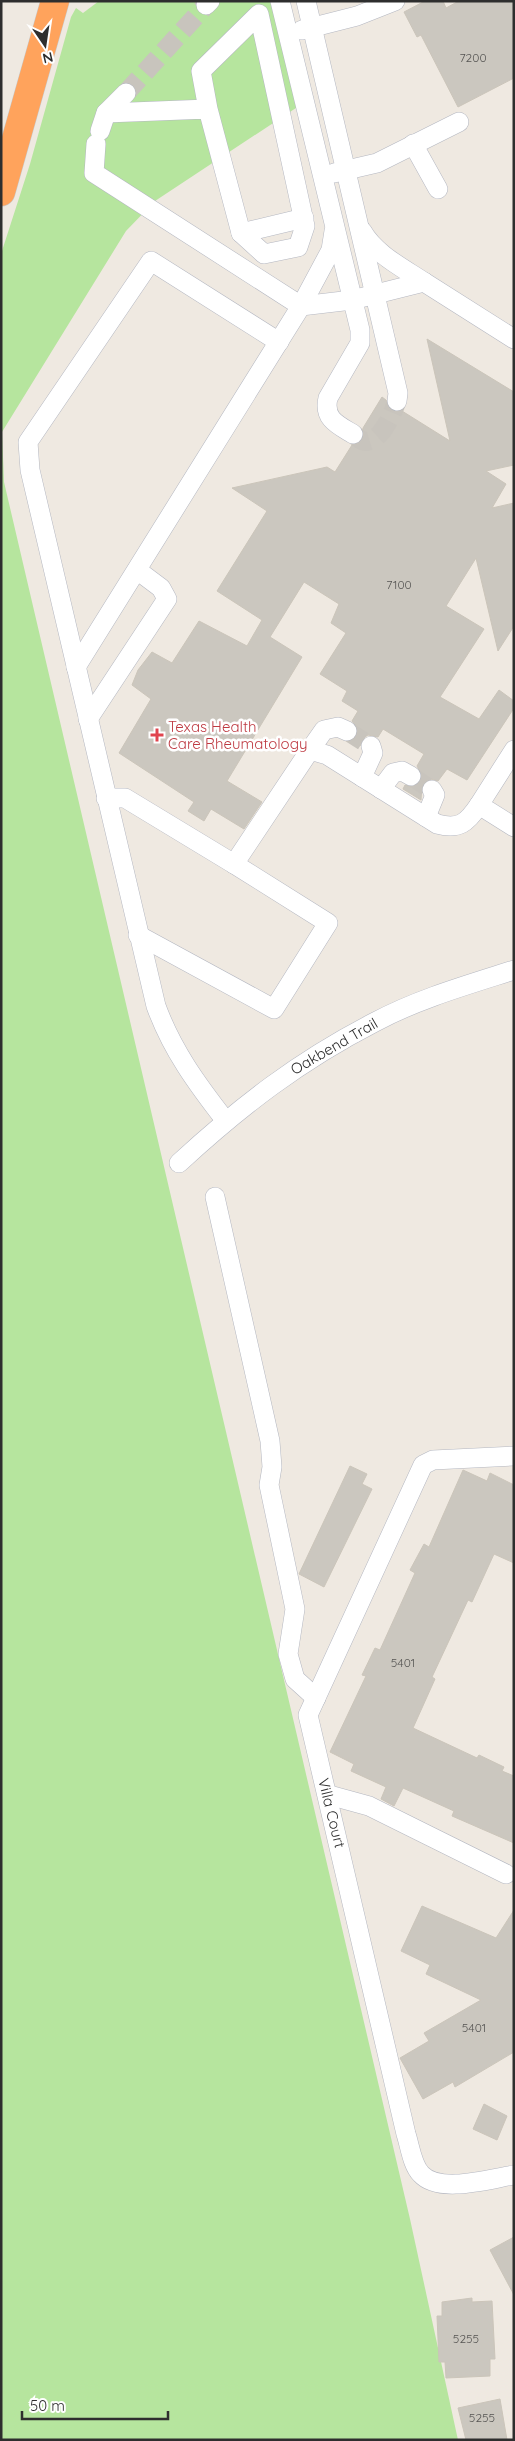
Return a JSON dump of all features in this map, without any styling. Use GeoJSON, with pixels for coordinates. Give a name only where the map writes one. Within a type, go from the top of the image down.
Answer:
{"type":"FeatureCollection","features":[{"type":"Feature","properties":{"kind":"highway"},"geometry":{"type":"LineString","coordinates":[[1,192],[55,1]]}},
{"type":"Feature","properties":{"kind":"street"},"geometry":{"type":"LineString","coordinates":[[280,1],[360,330],[360,343],[328,398],[326,407],[332,421],[353,434]]}},
{"type":"Feature","properties":{"kind":"street"},"geometry":{"type":"LineString","coordinates":[[306,1],[398,393],[397,401]]}},
{"type":"Feature","properties":{"kind":"street"},"geometry":{"type":"LineString","coordinates":[[288,33],[312,28],[365,7],[395,1]]}},
{"type":"Feature","properties":{"kind":"street"},"geometry":{"type":"LineString","coordinates":[[254,8],[305,226],[298,247],[264,254],[241,233],[208,109],[201,72],[254,8]]}},
{"type":"Feature","properties":{"kind":"street"},"geometry":{"type":"LineString","coordinates":[[126,93],[106,113],[98,138],[94,172],[302,306],[352,300],[424,282]]}},
{"type":"Feature","properties":{"kind":"street"},"geometry":{"type":"LineString","coordinates":[[106,113],[208,109]]}},
{"type":"Feature","properties":{"kind":"street"},"geometry":{"type":"LineString","coordinates":[[296,182],[377,163],[459,122]]}},
{"type":"Feature","properties":{"kind":"street"},"geometry":{"type":"LineString","coordinates":[[413,144],[438,190]]}},
{"type":"Feature","properties":{"kind":"street"},"geometry":{"type":"LineString","coordinates":[[241,233],[304,218]]}},
{"type":"Feature","properties":{"kind":"street"},"geometry":{"type":"LineString","coordinates":[[357,218],[368,242],[424,282],[514,339]]}},
{"type":"Feature","properties":{"kind":"street"},"geometry":{"type":"LineString","coordinates":[[76,667],[302,306],[331,250],[334,238],[334,222]]}},
{"type":"Feature","properties":{"kind":"street"},"geometry":{"type":"LineString","coordinates":[[225,1120],[184,1066],[163,1026],[150,984],[30,470],[28,442],[151,261],[280,342]]}},
{"type":"Feature","properties":{"kind":"street"},"geometry":{"type":"LineString","coordinates":[[88,720],[167,599],[161,588],[136,570]]}},
{"type":"Feature","properties":{"kind":"street"},"geometry":{"type":"LineString","coordinates":[[234,864],[324,730],[338,727],[347,731]]}},
{"type":"Feature","properties":{"kind":"street"},"geometry":{"type":"LineString","coordinates":[[362,777],[372,753],[371,746]]}},
{"type":"Feature","properties":{"kind":"street"},"geometry":{"type":"LineString","coordinates":[[310,750],[327,755],[426,817],[449,827],[469,820],[514,750]]}},
{"type":"Feature","properties":{"kind":"street"},"geometry":{"type":"LineString","coordinates":[[381,789],[393,774],[402,771],[411,776]]}},
{"type":"Feature","properties":{"kind":"street"},"geometry":{"type":"LineString","coordinates":[[426,817],[434,800],[435,795],[432,790]]}},
{"type":"Feature","properties":{"kind":"street"},"geometry":{"type":"LineString","coordinates":[[106,798],[125,798],[328,922],[274,1009],[138,936]]}},
{"type":"Feature","properties":{"kind":"street"},"geometry":{"type":"LineString","coordinates":[[479,805],[514,828]]}},
{"type":"Feature","properties":{"kind":"street","name":"Oakbend Trail"},"geometry":{"type":"LineString","coordinates":[[178,1163],[225,1120],[298,1066],[376,1021],[444,993],[514,970]]}},
{"type":"Feature","properties":{"kind":"street"},"geometry":{"type":"LineString","coordinates":[[215,1196],[270,1442],[272,1467],[269,1485],[295,1609],[288,1654],[295,1679],[316,1698]]}},
{"type":"Feature","properties":{"kind":"street","name":"Villa Court"},"geometry":{"type":"LineString","coordinates":[[514,1456],[433,1460],[422,1466],[308,1715],[329,1795],[406,2134],[420,2173],[430,2182],[446,2185],[514,2175]]}},
{"type":"Feature","properties":{"kind":"street"},"geometry":{"type":"LineString","coordinates":[[329,1795],[369,1806],[506,1874]]}},
{"type":"Feature","properties":{"kind":"green space"},"geometry":{"type":"Polygon","coordinates":[[[99,1],[274,1],[302,104],[155,201],[126,231],[2,432],[4,482],[410,2219],[458,2440],[1,2440],[1,254],[30,164],[71,17],[76,8],[83,13],[99,1]]]}},
{"type":"Feature","properties":{"kind":"building"},"geometry":{"type":"Polygon","coordinates":[[[425,1],[443,1],[446,8],[459,1],[514,1],[514,78],[458,107],[421,35],[417,37],[404,12],[425,1]]]}},
{"type":"Feature","properties":{"kind":"building"},"geometry":{"type":"Polygon","coordinates":[[[427,339],[514,392],[514,465],[486,471],[506,484],[492,508],[514,503],[514,626],[498,651],[476,558],[446,606],[484,629],[440,697],[479,719],[499,690],[514,701],[514,708],[467,780],[447,769],[438,781],[431,779],[422,784],[421,800],[403,789],[405,785],[412,787],[421,782],[422,775],[417,766],[424,754],[383,729],[378,737],[368,735],[363,738],[360,746],[352,741],[357,735],[358,729],[352,721],[358,711],[342,701],[347,691],[320,674],[346,633],[331,623],[339,604],[304,582],[270,637],[302,657],[227,781],[262,802],[244,829],[211,809],[204,821],[188,811],[194,802],[119,753],[151,699],[132,685],[138,670],[152,652],[172,663],[199,621],[247,646],[262,620],[217,591],[267,511],[232,488],[327,467],[335,472],[352,445],[362,440],[363,428],[382,397],[386,400],[391,410],[402,411],[450,441],[427,339]]]}},
{"type":"Feature","properties":{"kind":"building"},"geometry":{"type":"Polygon","coordinates":[[[350,1466],[367,1474],[362,1484],[372,1489],[324,1587],[299,1574],[350,1466]]]}},
{"type":"Feature","properties":{"kind":"building"},"geometry":{"type":"Polygon","coordinates":[[[463,1470],[487,1481],[490,1473],[514,1485],[514,1563],[494,1554],[472,1602],[468,1600],[432,1677],[435,1679],[413,1728],[477,1758],[479,1755],[504,1767],[502,1771],[514,1776],[514,1843],[452,1816],[454,1811],[403,1788],[394,1806],[381,1799],[386,1787],[351,1771],[354,1764],[330,1752],[366,1676],[362,1675],[375,1648],[380,1650],[415,1573],[410,1570],[424,1544],[429,1547],[463,1470]]]}},
{"type":"Feature","properties":{"kind":"building"},"geometry":{"type":"Polygon","coordinates":[[[422,1906],[496,1938],[514,1910],[514,2052],[455,2087],[453,2082],[423,2099],[400,2058],[429,2041],[424,2033],[481,2000],[426,1974],[430,1965],[401,1951],[422,1906]]]}},
{"type":"Feature","properties":{"kind":"building"},"geometry":{"type":"Polygon","coordinates":[[[484,2104],[507,2116],[497,2140],[473,2129],[484,2104]]]}},
{"type":"Feature","properties":{"kind":"building"},"geometry":{"type":"Polygon","coordinates":[[[514,2237],[514,2295],[490,2250],[514,2237]]]}},
{"type":"Feature","properties":{"kind":"building"},"geometry":{"type":"Polygon","coordinates":[[[472,2298],[472,2302],[492,2301],[495,2359],[490,2359],[490,2376],[446,2378],[445,2362],[439,2362],[437,2316],[442,2316],[442,2302],[472,2298]]]}},
{"type":"Feature","properties":{"kind":"building"},"geometry":{"type":"Polygon","coordinates":[[[500,2399],[507,2440],[466,2440],[458,2408],[500,2399]]]}},
{"type":"Feature","properties":{"kind":"tunnel"},"geometry":{"type":"LineString","coordinates":[[126,93],[206,5]]}},
{"type":"Feature","properties":{"kind":"tunnel"},"geometry":{"type":"LineString","coordinates":[[353,434],[363,441],[375,438],[385,427],[397,401]]}},
{"type":"Feature","properties":{"kind":"tunnel"},"geometry":{"type":"LineString","coordinates":[[347,731],[371,746]]}},
{"type":"Feature","properties":{"kind":"tunnel"},"geometry":{"type":"LineString","coordinates":[[411,776],[432,790]]}},
{"type":"Feature","properties":{"kind":"place","name":"Texas Health Care Rheumatology"},"geometry":{"type":"Point","coordinates":[157,735]}}]}
